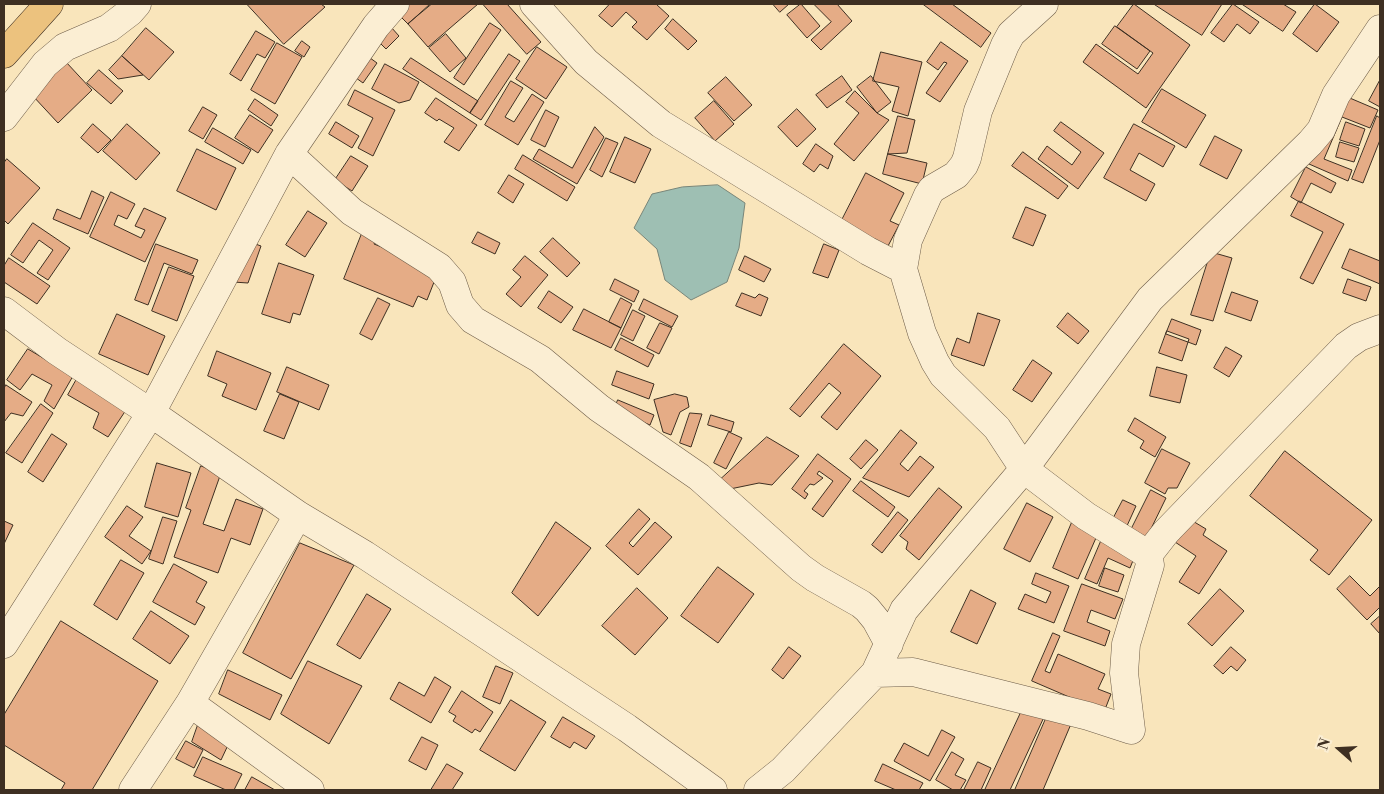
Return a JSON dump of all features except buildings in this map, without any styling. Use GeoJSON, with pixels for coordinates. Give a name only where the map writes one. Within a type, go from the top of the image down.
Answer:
{"type":"FeatureCollection","features":[{"type":"Feature","properties":{"kind":"highway"},"geometry":{"type":"LineString","coordinates":[[4,54],[49,4]]}},
{"type":"Feature","properties":{"kind":"street"},"geometry":{"type":"LineString","coordinates":[[4,644],[151,413],[289,154],[376,26],[395,4]]}},
{"type":"Feature","properties":{"kind":"street"},"geometry":{"type":"LineString","coordinates":[[534,4],[586,62],[661,124],[868,251],[904,269]]}},
{"type":"Feature","properties":{"kind":"street"},"geometry":{"type":"LineString","coordinates":[[875,673],[913,672],[1088,716],[1132,730],[1124,673],[1126,644],[1150,565],[1148,555],[1086,516],[1024,469],[998,428],[943,375],[922,333],[904,269],[908,240],[928,195],[932,189],[956,175],[964,165],[978,111],[1011,34],[1044,4]]}},
{"type":"Feature","properties":{"kind":"street"},"geometry":{"type":"LineString","coordinates":[[4,117],[45,64],[65,47],[110,28],[129,7]]}},
{"type":"Feature","properties":{"kind":"street"},"geometry":{"type":"LineString","coordinates":[[758,790],[783,770],[875,673],[904,610],[1024,469],[1150,298],[1310,143],[1321,130],[1336,95],[1380,29]]}},
{"type":"Feature","properties":{"kind":"street"},"geometry":{"type":"LineString","coordinates":[[289,154],[352,212],[439,267],[452,282],[460,305],[473,320],[540,359],[599,408],[699,476],[801,568],[861,604],[876,620],[889,644]]}},
{"type":"Feature","properties":{"kind":"street"},"geometry":{"type":"LineString","coordinates":[[4,311],[57,351],[151,413],[298,515],[365,555],[627,728],[713,790]]}},
{"type":"Feature","properties":{"kind":"street"},"geometry":{"type":"LineString","coordinates":[[1148,555],[1166,532],[1346,346],[1359,337],[1380,329]]}},
{"type":"Feature","properties":{"kind":"street"},"geometry":{"type":"LineString","coordinates":[[133,790],[190,703],[298,515]]}},
{"type":"Feature","properties":{"kind":"street"},"geometry":{"type":"LineString","coordinates":[[190,703],[310,790]]}},
{"type":"Feature","properties":{"kind":"water"},"geometry":{"type":"Polygon","coordinates":[[[718,185],[745,203],[739,248],[727,282],[691,300],[665,280],[657,249],[634,228],[652,194],[682,187],[718,185]]]}}]}
